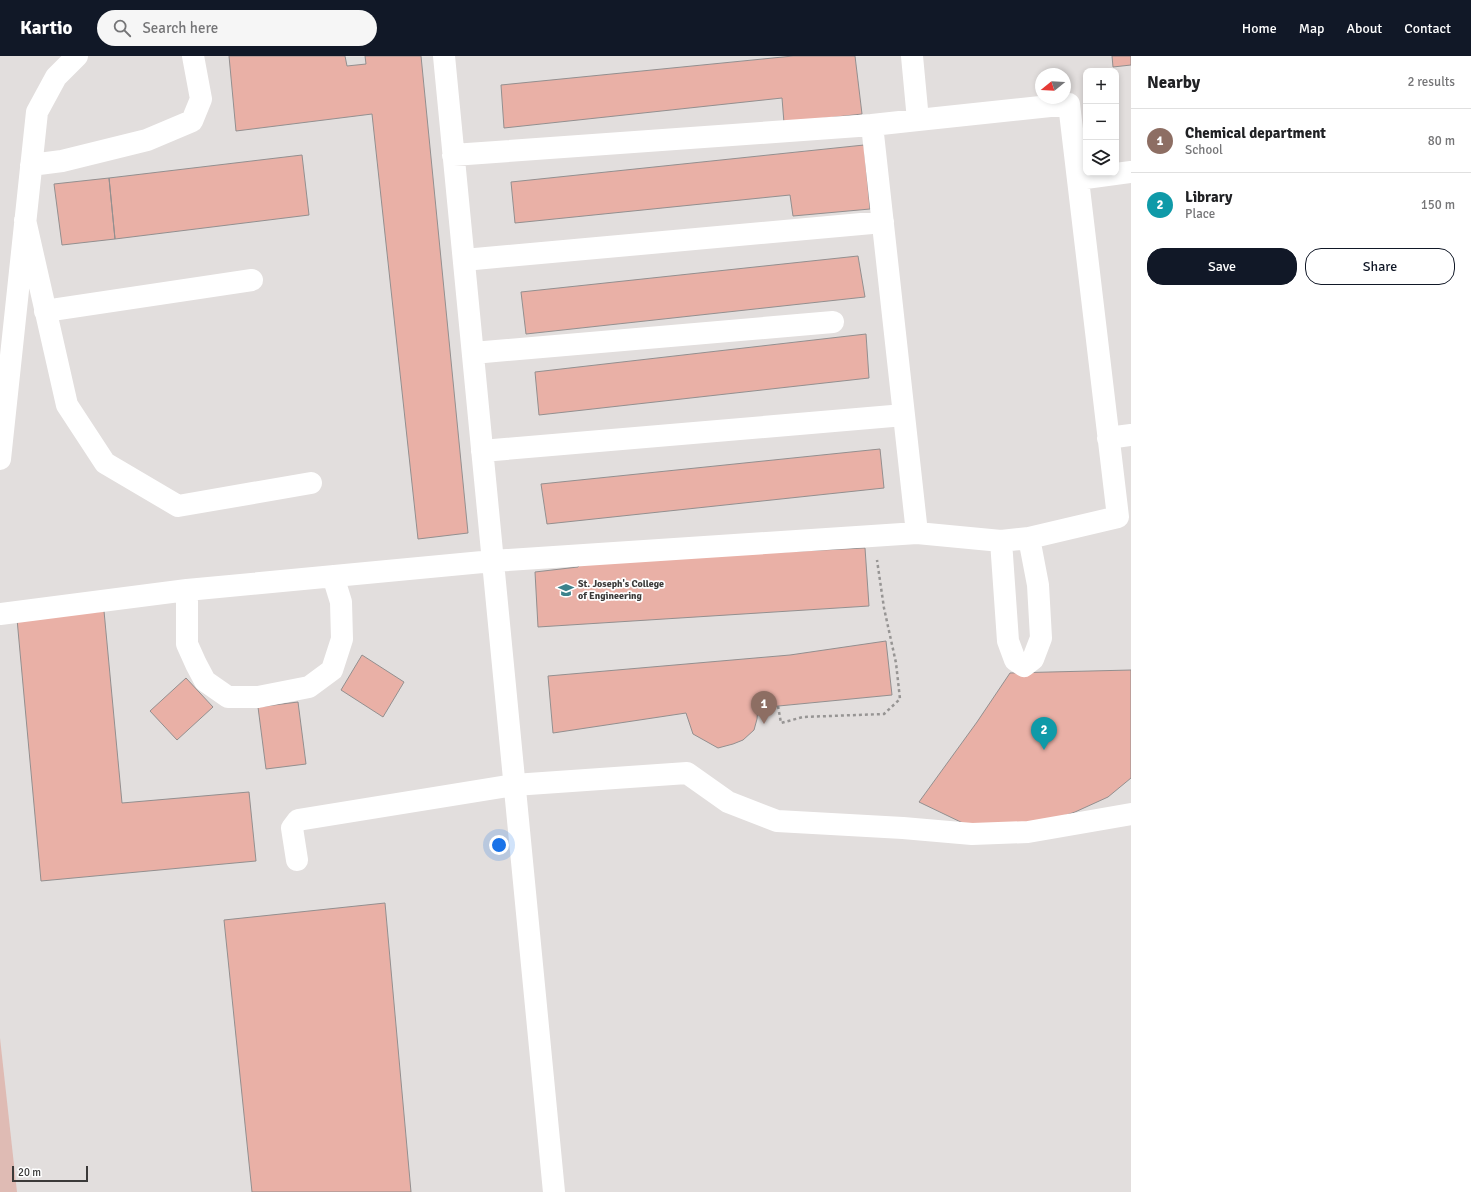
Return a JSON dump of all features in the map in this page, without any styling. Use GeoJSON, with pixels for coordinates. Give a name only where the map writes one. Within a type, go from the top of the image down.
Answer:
{"type":"FeatureCollection","features":[{"type":"Feature","properties":{"kind":"lane"},"geometry":{"type":"LineString","coordinates":[[0,459],[37,112],[56,77],[77,56]]}},
{"type":"Feature","properties":{"kind":"lane"},"geometry":{"type":"LineString","coordinates":[[31,165],[62,161],[148,140],[192,121],[201,99],[193,56]]}},
{"type":"Feature","properties":{"kind":"lane"},"geometry":{"type":"LineString","coordinates":[[444,56],[554,1192]]}},
{"type":"Feature","properties":{"kind":"lane"},"geometry":{"type":"LineString","coordinates":[[912,56],[918,120]]}},
{"type":"Feature","properties":{"kind":"lane"},"geometry":{"type":"LineString","coordinates":[[0,614],[187,590],[493,561],[917,533],[1001,541],[1029,538],[1124,516],[1108,438],[1069,104],[872,125],[453,155]]}},
{"type":"Feature","properties":{"kind":"lane"},"geometry":{"type":"LineString","coordinates":[[872,125],[917,533]]}},
{"type":"Feature","properties":{"kind":"lane"},"geometry":{"type":"LineString","coordinates":[[1078,179],[1131,172]]}},
{"type":"Feature","properties":{"kind":"lane"},"geometry":{"type":"LineString","coordinates":[[25,220],[67,405],[105,463],[178,506],[311,482]]}},
{"type":"Feature","properties":{"kind":"lane"},"geometry":{"type":"LineString","coordinates":[[464,260],[883,222]]}},
{"type":"Feature","properties":{"kind":"lane"},"geometry":{"type":"LineString","coordinates":[[45,311],[252,280]]}},
{"type":"Feature","properties":{"kind":"lane"},"geometry":{"type":"LineString","coordinates":[[473,353],[833,322]]}},
{"type":"Feature","properties":{"kind":"lane"},"geometry":{"type":"LineString","coordinates":[[482,451],[904,415]]}},
{"type":"Feature","properties":{"kind":"lane"},"geometry":{"type":"LineString","coordinates":[[1108,438],[1131,435]]}},
{"type":"Feature","properties":{"kind":"lane"},"geometry":{"type":"LineString","coordinates":[[1001,541],[1008,641],[1015,660],[1024,666],[1033,659],[1041,638],[1038,585],[1029,538]]}},
{"type":"Feature","properties":{"kind":"lane"},"geometry":{"type":"LineString","coordinates":[[187,590],[188,644],[205,681],[228,697],[258,697],[309,687],[332,670],[342,639],[341,602],[333,576]]}},
{"type":"Feature","properties":{"kind":"lane"},"geometry":{"type":"LineString","coordinates":[[297,860],[292,828],[298,820],[514,785],[687,772],[728,802],[778,821],[904,828],[972,834],[1028,832],[1131,814]]}},
{"type":"Feature","properties":{"kind":"path"},"geometry":{"type":"LineString","coordinates":[[778,706],[781,722],[803,717],[884,714],[900,699],[896,663],[884,608],[876,547],[895,534]]}},
{"type":"Feature","properties":{"kind":"shaded area"},"geometry":{"type":"Polygon","coordinates":[[[0,1038],[17,1192],[0,1192],[0,1038]]]}},
{"type":"Feature","properties":{"kind":"building"},"geometry":{"type":"Polygon","coordinates":[[[229,56],[345,56],[347,66],[366,64],[365,56],[421,56],[468,533],[418,539],[372,114],[236,131],[229,56]]]}},
{"type":"Feature","properties":{"kind":"building"},"geometry":{"type":"Polygon","coordinates":[[[793,56],[855,56],[862,114],[784,123],[782,98],[504,128],[501,85],[793,56]]]}},
{"type":"Feature","properties":{"kind":"building"},"geometry":{"type":"Polygon","coordinates":[[[1112,56],[1131,56],[1131,65],[1113,67],[1112,56]]]}},
{"type":"Feature","properties":{"kind":"building"},"geometry":{"type":"Polygon","coordinates":[[[864,145],[870,209],[793,216],[790,195],[515,223],[511,182],[864,145]]]}},
{"type":"Feature","properties":{"kind":"building"},"geometry":{"type":"Polygon","coordinates":[[[302,155],[309,215],[115,239],[109,178],[302,155]]]}},
{"type":"Feature","properties":{"kind":"building"},"geometry":{"type":"Polygon","coordinates":[[[109,178],[115,239],[62,245],[54,184],[109,178]]]}},
{"type":"Feature","properties":{"kind":"building"},"geometry":{"type":"Polygon","coordinates":[[[858,256],[865,297],[526,334],[521,292],[858,256]]]}},
{"type":"Feature","properties":{"kind":"building"},"geometry":{"type":"Polygon","coordinates":[[[866,334],[869,378],[539,415],[535,372],[866,334]]]}},
{"type":"Feature","properties":{"kind":"building"},"geometry":{"type":"Polygon","coordinates":[[[880,449],[884,488],[547,524],[541,484],[880,449]]]}},
{"type":"Feature","properties":{"kind":"building"},"geometry":{"type":"Polygon","coordinates":[[[865,548],[869,606],[538,627],[535,572],[578,567],[582,561],[865,548]]]}},
{"type":"Feature","properties":{"kind":"building"},"geometry":{"type":"Polygon","coordinates":[[[104,611],[122,803],[249,792],[256,861],[41,881],[17,619],[104,611]]]}},
{"type":"Feature","properties":{"kind":"building"},"geometry":{"type":"Polygon","coordinates":[[[886,641],[892,695],[758,708],[754,730],[743,740],[733,744],[718,748],[693,734],[686,713],[553,733],[548,676],[790,655],[886,641]]]}},
{"type":"Feature","properties":{"kind":"building"},"geometry":{"type":"Polygon","coordinates":[[[362,655],[404,682],[383,717],[341,690],[362,655]]]}},
{"type":"Feature","properties":{"kind":"building"},"geometry":{"type":"Polygon","coordinates":[[[1131,670],[1131,778],[1108,797],[1075,812],[1035,826],[967,825],[919,802],[977,722],[1010,673],[1131,670]]]}},
{"type":"Feature","properties":{"kind":"building"},"geometry":{"type":"Polygon","coordinates":[[[186,678],[213,707],[177,740],[150,711],[186,678]]]}},
{"type":"Feature","properties":{"kind":"building"},"geometry":{"type":"Polygon","coordinates":[[[298,702],[306,764],[266,769],[258,707],[298,702]]]}},
{"type":"Feature","properties":{"kind":"building"},"geometry":{"type":"Polygon","coordinates":[[[385,903],[411,1192],[252,1192],[224,920],[385,903]]]}},
{"type":"Feature","properties":{"kind":"place","name":"St. Joseph's College of Engineering"},"geometry":{"type":"Point","coordinates":[566,590]}},
{"type":"Feature","properties":{"kind":"place","name":"Chemical department"},"geometry":{"type":"Point","coordinates":[764,724]}},
{"type":"Feature","properties":{"kind":"place","name":"Library"},"geometry":{"type":"Point","coordinates":[1044,750]}}]}
